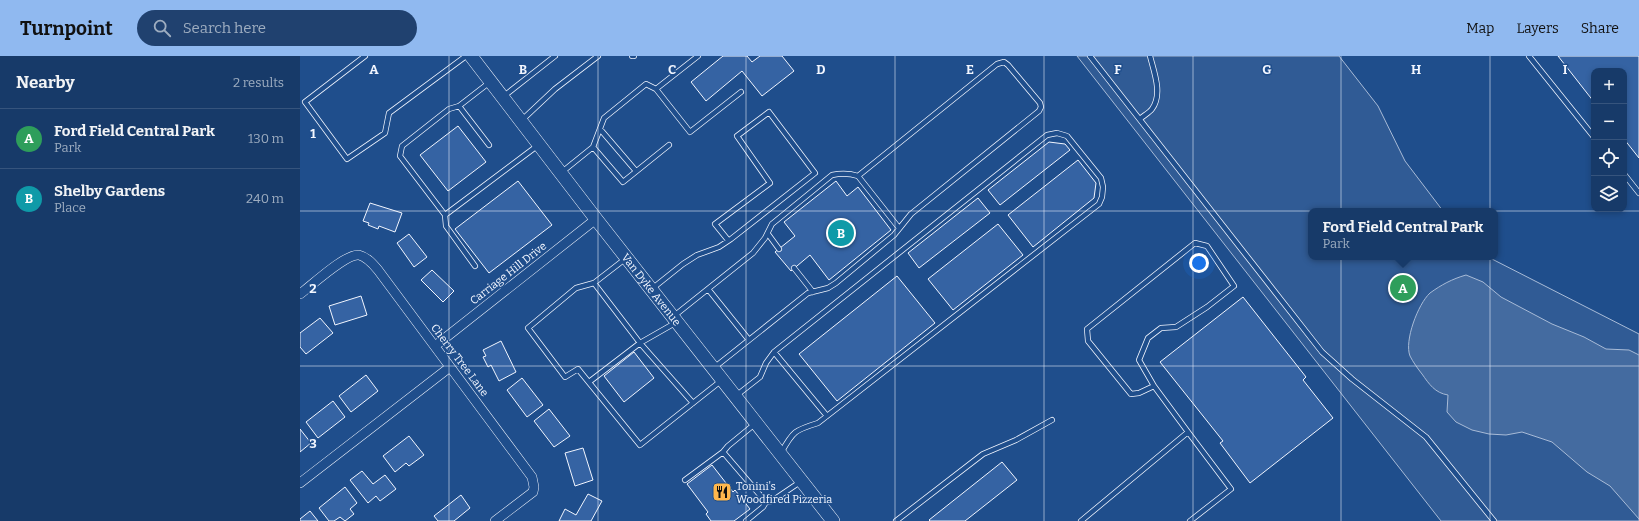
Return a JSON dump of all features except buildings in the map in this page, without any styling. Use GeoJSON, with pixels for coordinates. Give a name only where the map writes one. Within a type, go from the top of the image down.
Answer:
{"type":"FeatureCollection","features":[{"type":"Feature","properties":{"kind":"main road","name":"Van Dyke Avenue"},"geometry":{"type":"LineString","coordinates":[[471,56],[596,219],[833,521]]}},
{"type":"Feature","properties":{"kind":"street","name":"Carriage Hill Drive"},"geometry":{"type":"LineString","coordinates":[[435,346],[596,219]]}},
{"type":"Feature","properties":{"kind":"street","name":"Cherry Tree Lane"},"geometry":{"type":"LineString","coordinates":[[300,294],[345,259],[358,255],[372,262],[532,477],[534,487],[530,494],[495,521]]}},
{"type":"Feature","properties":{"kind":"street"},"geometry":{"type":"LineString","coordinates":[[300,483],[450,367]]}},
{"type":"Feature","properties":{"kind":"lane"},"geometry":{"type":"LineString","coordinates":[[365,56],[305,102],[347,159],[385,133],[389,113],[466,56]]}},
{"type":"Feature","properties":{"kind":"lane"},"geometry":{"type":"LineString","coordinates":[[502,98],[555,56]]}},
{"type":"Feature","properties":{"kind":"lane"},"geometry":{"type":"LineString","coordinates":[[520,121],[555,89],[598,56]]}},
{"type":"Feature","properties":{"kind":"lane"},"geometry":{"type":"LineString","coordinates":[[656,89],[698,56]]}},
{"type":"Feature","properties":{"kind":"lane"},"geometry":{"type":"LineString","coordinates":[[1090,56],[1322,352],[1352,379],[1426,437],[1494,521]]}},
{"type":"Feature","properties":{"kind":"lane"},"geometry":{"type":"LineString","coordinates":[[1140,119],[1152,109],[1156,99],[1157,82],[1150,56]]}},
{"type":"Feature","properties":{"kind":"lane"},"geometry":{"type":"LineString","coordinates":[[1529,56],[1591,133]]}},
{"type":"Feature","properties":{"kind":"lane"},"geometry":{"type":"LineString","coordinates":[[713,368],[808,293],[828,288],[836,283],[894,235],[910,214],[1040,111],[1040,103],[1008,65],[1004,62],[997,64],[858,176]]}},
{"type":"Feature","properties":{"kind":"lane"},"geometry":{"type":"LineString","coordinates":[[475,266],[446,226],[445,215],[400,156],[402,146],[449,109],[459,106],[491,82]]}},
{"type":"Feature","properties":{"kind":"lane"},"geometry":{"type":"LineString","coordinates":[[561,173],[593,147],[604,118],[646,84],[656,89],[690,132],[741,92]]}},
{"type":"Feature","properties":{"kind":"lane"},"geometry":{"type":"LineString","coordinates":[[459,106],[490,145]]}},
{"type":"Feature","properties":{"kind":"lane"},"geometry":{"type":"LineString","coordinates":[[651,289],[697,255],[719,247],[815,173],[769,112],[737,136],[770,183],[715,224],[728,240]]}},
{"type":"Feature","properties":{"kind":"lane"},"geometry":{"type":"LineString","coordinates":[[600,129],[636,171]]}},
{"type":"Feature","properties":{"kind":"lane"},"geometry":{"type":"LineString","coordinates":[[735,397],[760,377],[774,352],[1047,135],[1058,133],[1067,136],[1101,178],[1103,187],[1102,197],[1099,204],[818,423],[797,430],[790,437],[781,455]]}},
{"type":"Feature","properties":{"kind":"lane"},"geometry":{"type":"LineString","coordinates":[[445,215],[539,145]]}},
{"type":"Feature","properties":{"kind":"lane"},"geometry":{"type":"LineString","coordinates":[[593,147],[623,182],[669,145]]}},
{"type":"Feature","properties":{"kind":"lane"},"geometry":{"type":"LineString","coordinates":[[589,382],[640,343],[675,319],[708,289],[752,253],[768,234],[772,224],[832,175],[850,173],[858,176],[899,228]]}},
{"type":"Feature","properties":{"kind":"lane"},"geometry":{"type":"LineString","coordinates":[[1626,176],[1639,193]]}},
{"type":"Feature","properties":{"kind":"lane"},"geometry":{"type":"LineString","coordinates":[[768,234],[779,249]]}},
{"type":"Feature","properties":{"kind":"lane"},"geometry":{"type":"LineString","coordinates":[[1154,386],[1139,393],[1131,394],[1088,341],[1087,329],[1195,243],[1207,246],[1234,286],[1207,307],[1176,327],[1161,328],[1148,338],[1139,360],[1154,386],[1231,489],[1190,521]]}},
{"type":"Feature","properties":{"kind":"lane"},"geometry":{"type":"LineString","coordinates":[[627,258],[594,283],[576,288],[528,328],[565,377],[578,369],[640,445],[722,380]]}},
{"type":"Feature","properties":{"kind":"lane"},"geometry":{"type":"LineString","coordinates":[[794,268],[813,292]]}},
{"type":"Feature","properties":{"kind":"lane"},"geometry":{"type":"LineString","coordinates":[[594,283],[640,343],[693,403]]}},
{"type":"Feature","properties":{"kind":"lane"},"geometry":{"type":"LineString","coordinates":[[708,289],[749,340]]}},
{"type":"Feature","properties":{"kind":"lane"},"geometry":{"type":"LineString","coordinates":[[774,352],[827,416]]}},
{"type":"Feature","properties":{"kind":"lane"},"geometry":{"type":"LineString","coordinates":[[896,521],[983,454],[1016,440],[1052,420]]}},
{"type":"Feature","properties":{"kind":"lane"},"geometry":{"type":"LineString","coordinates":[[685,480],[723,452],[728,446],[756,423]]}},
{"type":"Feature","properties":{"kind":"lane"},"geometry":{"type":"LineString","coordinates":[[1081,521],[1188,432]]}},
{"type":"Feature","properties":{"kind":"lane"},"geometry":{"type":"LineString","coordinates":[[723,452],[766,502]]}},
{"type":"Feature","properties":{"kind":"lane"},"geometry":{"type":"LineString","coordinates":[[746,521],[763,507],[766,502],[772,501],[801,481]]}},
{"type":"Feature","properties":{"kind":"shaded area"},"geometry":{"type":"Polygon","coordinates":[[[1077,56],[1339,56],[1378,106],[1405,161],[1441,208],[1308,208],[1308,260],[1494,260],[1639,334],[1639,521],[1441,521],[1077,56]]]}},
{"type":"Feature","properties":{"kind":"shaded area"},"geometry":{"type":"Polygon","coordinates":[[[1466,275],[1483,282],[1501,297],[1552,324],[1584,337],[1606,349],[1629,350],[1639,355],[1639,519],[1610,486],[1587,472],[1552,442],[1522,432],[1506,435],[1489,434],[1472,430],[1456,422],[1447,412],[1448,395],[1443,394],[1433,388],[1419,370],[1410,356],[1409,341],[1413,323],[1425,298],[1443,285],[1456,278],[1466,275]]]}},
{"type":"Feature","properties":{"kind":"place","name":"Shelby Gardens"},"geometry":{"type":"Point","coordinates":[841,233]}},
{"type":"Feature","properties":{"kind":"place","name":"Ford Field Central Park"},"geometry":{"type":"Point","coordinates":[1403,288]}},
{"type":"Feature","properties":{"kind":"place","name":"Tonini's Woodfired Pizzeria"},"geometry":{"type":"Point","coordinates":[722,492]}}]}
